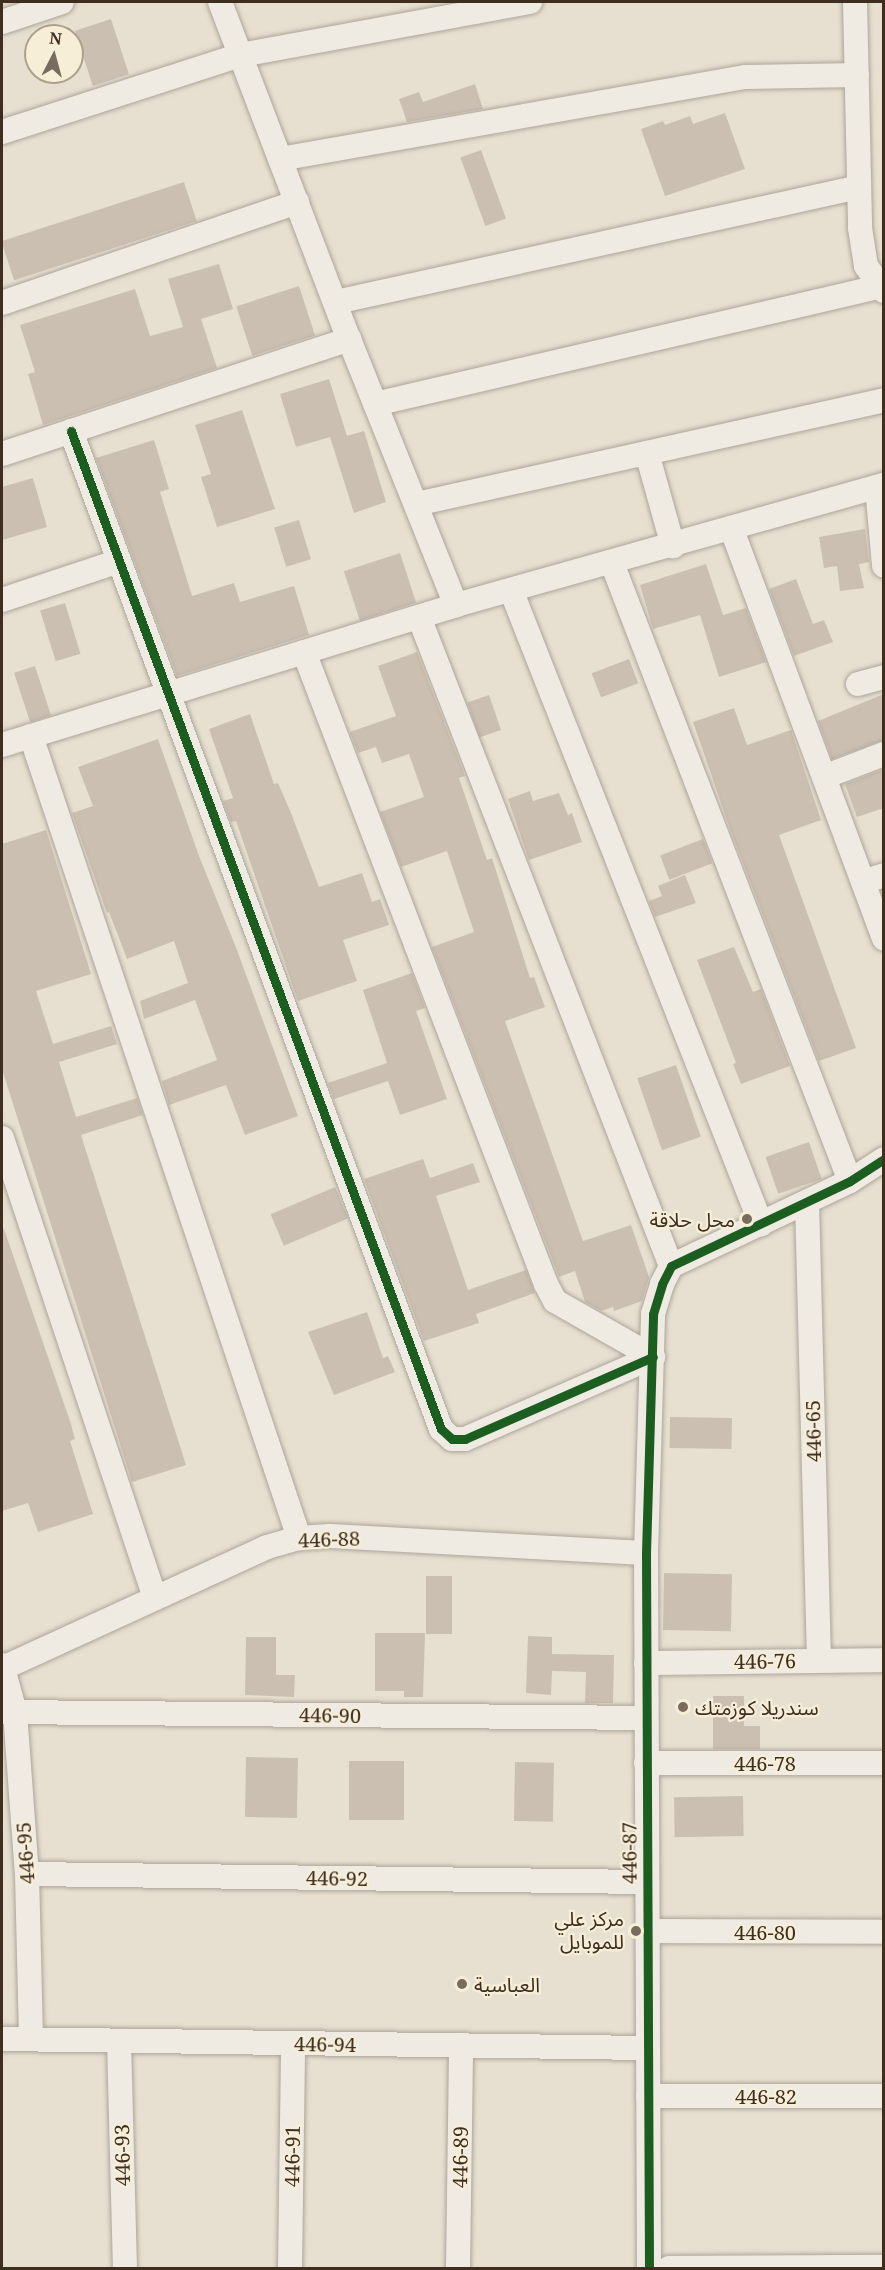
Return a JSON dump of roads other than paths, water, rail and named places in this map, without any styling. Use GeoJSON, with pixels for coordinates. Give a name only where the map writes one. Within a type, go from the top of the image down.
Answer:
{"type":"FeatureCollection","features":[{"type":"Feature","properties":{"kind":"street"},"geometry":{"type":"LineString","coordinates":[[2,22],[62,2]]}},
{"type":"Feature","properties":{"kind":"street"},"geometry":{"type":"LineString","coordinates":[[220,2],[375,404],[456,605]]}},
{"type":"Feature","properties":{"kind":"street"},"geometry":{"type":"LineString","coordinates":[[2,132],[241,55],[472,6],[530,2]]}},
{"type":"Feature","properties":{"kind":"street"},"geometry":{"type":"LineString","coordinates":[[375,404],[881,289],[866,266],[860,228],[855,2]]}},
{"type":"Feature","properties":{"kind":"street"},"geometry":{"type":"LineString","coordinates":[[280,159],[745,77],[857,75]]}},
{"type":"Feature","properties":{"kind":"street"},"geometry":{"type":"LineString","coordinates":[[336,302],[859,187]]}},
{"type":"Feature","properties":{"kind":"street"},"geometry":{"type":"LineString","coordinates":[[2,303],[297,202]]}},
{"type":"Feature","properties":{"kind":"street"},"geometry":{"type":"LineString","coordinates":[[2,454],[350,339]]}},
{"type":"Feature","properties":{"kind":"street"},"geometry":{"type":"LineString","coordinates":[[416,504],[884,400]]}},
{"type":"Feature","properties":{"kind":"street"},"geometry":{"type":"LineString","coordinates":[[71,431],[441,1429],[452,1439],[465,1440],[653,1357]]}},
{"type":"Feature","properties":{"kind":"street"},"geometry":{"type":"LineString","coordinates":[[647,453],[673,546]]}},
{"type":"Feature","properties":{"kind":"street"},"geometry":{"type":"LineString","coordinates":[[2,745],[456,605],[732,530],[880,486],[884,566]]}},
{"type":"Feature","properties":{"kind":"street"},"geometry":{"type":"LineString","coordinates":[[732,530],[824,777],[873,879],[884,939]]}},
{"type":"Feature","properties":{"kind":"street"},"geometry":{"type":"LineString","coordinates":[[2,600],[119,561]]}},
{"type":"Feature","properties":{"kind":"street"},"geometry":{"type":"LineString","coordinates":[[612,562],[850,1181]]}},
{"type":"Feature","properties":{"kind":"street"},"geometry":{"type":"LineString","coordinates":[[511,590],[760,1224]]}},
{"type":"Feature","properties":{"kind":"street"},"geometry":{"type":"LineString","coordinates":[[419,617],[671,1266],[850,1181],[884,1159]]}},
{"type":"Feature","properties":{"kind":"street"},"geometry":{"type":"LineString","coordinates":[[304,652],[546,1284],[555,1301],[653,1357]]}},
{"type":"Feature","properties":{"kind":"street"},"geometry":{"type":"LineString","coordinates":[[858,684],[884,677]]}},
{"type":"Feature","properties":{"kind":"street"},"geometry":{"type":"LineString","coordinates":[[31,736],[299,1538]]}},
{"type":"Feature","properties":{"kind":"street"},"geometry":{"type":"LineString","coordinates":[[824,777],[884,754]]}},
{"type":"Feature","properties":{"kind":"street"},"geometry":{"type":"LineString","coordinates":[[2,1138],[155,1598]]}},
{"type":"Feature","properties":{"kind":"street","name":"446-65"},"geometry":{"type":"LineString","coordinates":[[807,1202],[819,1660]]}},
{"type":"Feature","properties":{"kind":"street","name":"446-87"},"geometry":{"type":"LineString","coordinates":[[648,2268],[646,1553],[648,1436],[653,1357],[652,1314],[671,1266]]}},
{"type":"Feature","properties":{"kind":"street","name":"446-88"},"geometry":{"type":"LineString","coordinates":[[2,1666],[267,1547],[299,1538],[328,1536],[646,1553]]}},
{"type":"Feature","properties":{"kind":"street","name":"446-76"},"geometry":{"type":"LineString","coordinates":[[646,1663],[884,1660]]}},
{"type":"Feature","properties":{"kind":"street","name":"446-95"},"geometry":{"type":"LineString","coordinates":[[2,1666],[6,1715],[27,1874],[31,2039]]}},
{"type":"Feature","properties":{"kind":"street","name":"446-90"},"geometry":{"type":"LineString","coordinates":[[6,1715],[646,1718]]}},
{"type":"Feature","properties":{"kind":"street","name":"446-78"},"geometry":{"type":"LineString","coordinates":[[646,1763],[884,1762]]}},
{"type":"Feature","properties":{"kind":"street","name":"446-92"},"geometry":{"type":"LineString","coordinates":[[27,1874],[647,1882]]}},
{"type":"Feature","properties":{"kind":"street","name":"446-80"},"geometry":{"type":"LineString","coordinates":[[647,1931],[884,1932]]}},
{"type":"Feature","properties":{"kind":"street","name":"446-94"},"geometry":{"type":"LineString","coordinates":[[2,2039],[648,2048]]}},
{"type":"Feature","properties":{"kind":"street","name":"446-93"},"geometry":{"type":"LineString","coordinates":[[119,2041],[125,2268]]}},
{"type":"Feature","properties":{"kind":"street","name":"446-91"},"geometry":{"type":"LineString","coordinates":[[290,2268],[293,2043]]}},
{"type":"Feature","properties":{"kind":"street","name":"446-89"},"geometry":{"type":"LineString","coordinates":[[458,2268],[461,2046]]}},
{"type":"Feature","properties":{"kind":"street","name":"446-82"},"geometry":{"type":"LineString","coordinates":[[648,2097],[884,2096]]}},
{"type":"Feature","properties":{"kind":"street"},"geometry":{"type":"LineString","coordinates":[[669,2268],[884,2267]]}},
{"type":"Feature","properties":{"kind":"place","name":"محل حلاقة"},"geometry":{"type":"Point","coordinates":[747,1219]}},
{"type":"Feature","properties":{"kind":"place","name":"سندريلا كوزمتك"},"geometry":{"type":"Point","coordinates":[683,1707]}},
{"type":"Feature","properties":{"kind":"place","name":"مركز علي للموبايل"},"geometry":{"type":"Point","coordinates":[636,1931]}},
{"type":"Feature","properties":{"kind":"place","name":"العباسية"},"geometry":{"type":"Point","coordinates":[462,1984]}}]}
